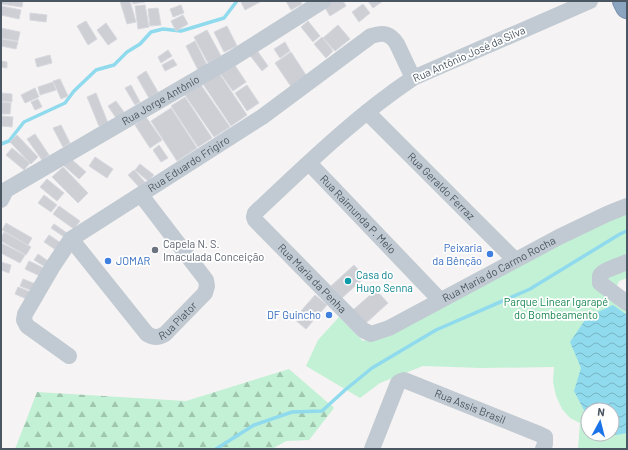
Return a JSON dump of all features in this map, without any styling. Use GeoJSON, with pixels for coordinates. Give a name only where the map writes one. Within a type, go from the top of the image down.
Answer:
{"type":"FeatureCollection","features":[{"type":"Feature","properties":{"kind":"highway"},"geometry":{"type":"LineString","coordinates":[[624,1],[627,7]]}},
{"type":"Feature","properties":{"kind":"street","name":"Rua Jorge Antônio"},"geometry":{"type":"LineString","coordinates":[[3,191],[234,58],[323,1]]}},
{"type":"Feature","properties":{"kind":"street","name":"Rua Antônio José da Silva"},"geometry":{"type":"LineString","coordinates":[[254,220],[255,212],[309,163],[367,112],[413,78],[590,1]]}},
{"type":"Feature","properties":{"kind":"street","name":"Rua Eduardo Frigiro"},"geometry":{"type":"LineString","coordinates":[[69,356],[27,326],[24,320],[25,314],[71,240],[262,117],[371,36],[383,34],[389,35],[394,39],[413,78]]}},
{"type":"Feature","properties":{"kind":"street","name":"Rua Geraldo Ferraz"},"geometry":{"type":"LineString","coordinates":[[367,112],[515,260]]}},
{"type":"Feature","properties":{"kind":"street","name":"Rua Raimunda P. Melo"},"geometry":{"type":"LineString","coordinates":[[309,163],[440,300]]}},
{"type":"Feature","properties":{"kind":"street","name":"Rua Plator"},"geometry":{"type":"LineString","coordinates":[[71,240],[147,334],[153,337],[159,337],[165,334],[204,294],[207,286],[206,280],[141,195]]}},
{"type":"Feature","properties":{"kind":"street","name":"Rua Maria do Carmo Rocha"},"geometry":{"type":"LineString","coordinates":[[371,334],[389,328],[515,260],[607,214],[627,206]]}},
{"type":"Feature","properties":{"kind":"street","name":"Rua Maria da Penha"},"geometry":{"type":"LineString","coordinates":[[254,220],[362,330],[371,334]]}},
{"type":"Feature","properties":{"kind":"street"},"geometry":{"type":"LineString","coordinates":[[627,262],[601,273],[600,283],[627,303]]}},
{"type":"Feature","properties":{"kind":"street","name":"Rua Assis Brasil"},"geometry":{"type":"LineString","coordinates":[[372,449],[398,383],[404,380],[541,441]]}},
{"type":"Feature","properties":{"kind":"green space","name":"Parque Linear Igarapé do Bombeamento"},"geometry":{"type":"Polygon","coordinates":[[[627,212],[627,278],[619,281],[613,295],[627,306],[627,449],[578,449],[580,423],[570,418],[562,409],[556,396],[553,382],[554,367],[482,368],[423,366],[380,383],[360,398],[306,366],[318,340],[339,317],[363,341],[379,337],[518,263],[627,212]]]}},
{"type":"Feature","properties":{"kind":"green space"},"geometry":{"type":"Polygon","coordinates":[[[289,369],[334,408],[309,440],[286,441],[272,449],[15,449],[37,392],[186,401],[289,369]]]}},
{"type":"Feature","properties":{"kind":"water"},"geometry":{"type":"Polygon","coordinates":[[[613,305],[627,315],[627,433],[620,434],[620,402],[580,402],[574,391],[581,368],[570,342],[587,317],[613,305]]]}},
{"type":"Feature","properties":{"kind":"building"},"geometry":{"type":"Polygon","coordinates":[[[1,1],[23,1],[22,7],[1,4],[1,1]]]}},
{"type":"Feature","properties":{"kind":"building"},"geometry":{"type":"Polygon","coordinates":[[[120,1],[130,1],[136,22],[127,24],[120,1]]]}},
{"type":"Feature","properties":{"kind":"building"},"geometry":{"type":"Polygon","coordinates":[[[132,1],[145,1],[145,2],[133,4],[132,1]]]}},
{"type":"Feature","properties":{"kind":"building"},"geometry":{"type":"Polygon","coordinates":[[[286,1],[300,1],[302,4],[291,10],[286,1]]]}},
{"type":"Feature","properties":{"kind":"building"},"geometry":{"type":"Polygon","coordinates":[[[326,1],[343,1],[346,6],[330,16],[322,3],[326,1]]]}},
{"type":"Feature","properties":{"kind":"building"},"geometry":{"type":"Polygon","coordinates":[[[368,1],[383,1],[373,8],[368,1]]]}},
{"type":"Feature","properties":{"kind":"building"},"geometry":{"type":"Polygon","coordinates":[[[241,2],[260,2],[245,10],[241,2]]]}},
{"type":"Feature","properties":{"kind":"building"},"geometry":{"type":"Polygon","coordinates":[[[363,4],[370,13],[359,22],[352,12],[363,4]]]}},
{"type":"Feature","properties":{"kind":"building"},"geometry":{"type":"Polygon","coordinates":[[[145,5],[149,27],[138,29],[135,6],[145,5]]]}},
{"type":"Feature","properties":{"kind":"building"},"geometry":{"type":"Polygon","coordinates":[[[181,5],[184,13],[173,17],[170,9],[181,5]]]}},
{"type":"Feature","properties":{"kind":"building"},"geometry":{"type":"Polygon","coordinates":[[[1,6],[21,10],[19,19],[1,15],[1,6]]]}},
{"type":"Feature","properties":{"kind":"building"},"geometry":{"type":"Polygon","coordinates":[[[158,8],[161,25],[150,26],[148,9],[158,8]]]}},
{"type":"Feature","properties":{"kind":"building"},"geometry":{"type":"Polygon","coordinates":[[[30,13],[47,15],[46,22],[30,20],[30,13]]]}},
{"type":"Feature","properties":{"kind":"building"},"geometry":{"type":"Polygon","coordinates":[[[183,15],[188,24],[176,31],[171,21],[183,15]]]}},
{"type":"Feature","properties":{"kind":"building"},"geometry":{"type":"Polygon","coordinates":[[[86,21],[97,39],[88,45],[77,26],[86,21]]]}},
{"type":"Feature","properties":{"kind":"building"},"geometry":{"type":"Polygon","coordinates":[[[308,21],[320,36],[313,42],[301,27],[308,21]]]}},
{"type":"Feature","properties":{"kind":"building"},"geometry":{"type":"Polygon","coordinates":[[[106,23],[117,39],[108,45],[97,30],[106,23]]]}},
{"type":"Feature","properties":{"kind":"building"},"geometry":{"type":"Polygon","coordinates":[[[338,25],[350,39],[335,51],[323,38],[338,25]]]}},
{"type":"Feature","properties":{"kind":"building"},"geometry":{"type":"Polygon","coordinates":[[[227,26],[237,46],[224,52],[214,32],[227,26]]]}},
{"type":"Feature","properties":{"kind":"building"},"geometry":{"type":"Polygon","coordinates":[[[1,28],[20,32],[18,41],[1,38],[1,28]]]}},
{"type":"Feature","properties":{"kind":"building"},"geometry":{"type":"Polygon","coordinates":[[[207,30],[221,56],[208,63],[194,37],[207,30]]]}},
{"type":"Feature","properties":{"kind":"building"},"geometry":{"type":"Polygon","coordinates":[[[322,37],[333,51],[326,58],[314,44],[322,37]]]}},
{"type":"Feature","properties":{"kind":"building"},"geometry":{"type":"Polygon","coordinates":[[[1,39],[18,42],[16,49],[1,46],[1,39]]]}},
{"type":"Feature","properties":{"kind":"building"},"geometry":{"type":"Polygon","coordinates":[[[195,41],[207,65],[198,70],[186,46],[195,41]]]}},
{"type":"Feature","properties":{"kind":"building"},"geometry":{"type":"Polygon","coordinates":[[[285,42],[290,51],[280,58],[274,49],[285,42]]]}},
{"type":"Feature","properties":{"kind":"building"},"geometry":{"type":"Polygon","coordinates":[[[256,49],[268,66],[262,71],[249,54],[256,49]]]}},
{"type":"Feature","properties":{"kind":"building"},"geometry":{"type":"Polygon","coordinates":[[[168,50],[172,56],[161,63],[158,57],[168,50]]]}},
{"type":"Feature","properties":{"kind":"building"},"geometry":{"type":"Polygon","coordinates":[[[291,52],[308,78],[292,88],[275,63],[291,52]]]}},
{"type":"Feature","properties":{"kind":"building"},"geometry":{"type":"Polygon","coordinates":[[[50,55],[52,63],[37,67],[35,59],[50,55]]]}},
{"type":"Feature","properties":{"kind":"building"},"geometry":{"type":"Polygon","coordinates":[[[173,59],[177,65],[165,71],[162,65],[173,59]]]}},
{"type":"Feature","properties":{"kind":"building"},"geometry":{"type":"Polygon","coordinates":[[[1,61],[7,62],[7,68],[1,67],[1,61]]]}},
{"type":"Feature","properties":{"kind":"building"},"geometry":{"type":"Polygon","coordinates":[[[234,64],[246,82],[233,91],[220,73],[234,64]]]}},
{"type":"Feature","properties":{"kind":"building"},"geometry":{"type":"Polygon","coordinates":[[[146,71],[158,92],[149,98],[137,77],[146,71]]]}},
{"type":"Feature","properties":{"kind":"building"},"geometry":{"type":"Polygon","coordinates":[[[219,73],[247,115],[231,126],[203,84],[219,73]]]}},
{"type":"Feature","properties":{"kind":"building"},"geometry":{"type":"Polygon","coordinates":[[[60,79],[68,96],[61,99],[53,81],[60,79]]]}},
{"type":"Feature","properties":{"kind":"building"},"geometry":{"type":"Polygon","coordinates":[[[53,82],[56,90],[40,95],[38,87],[53,82]]]}},
{"type":"Feature","properties":{"kind":"building"},"geometry":{"type":"Polygon","coordinates":[[[131,85],[140,102],[135,105],[125,88],[131,85]]]}},
{"type":"Feature","properties":{"kind":"building"},"geometry":{"type":"Polygon","coordinates":[[[201,85],[230,127],[214,137],[185,95],[201,85]]]}},
{"type":"Feature","properties":{"kind":"building"},"geometry":{"type":"Polygon","coordinates":[[[247,85],[259,103],[247,111],[235,93],[247,85]]]}},
{"type":"Feature","properties":{"kind":"building"},"geometry":{"type":"Polygon","coordinates":[[[35,88],[39,97],[25,103],[21,95],[35,88]]]}},
{"type":"Feature","properties":{"kind":"building"},"geometry":{"type":"Polygon","coordinates":[[[1,93],[12,94],[12,102],[1,101],[1,93]]]}},
{"type":"Feature","properties":{"kind":"building"},"geometry":{"type":"Polygon","coordinates":[[[96,93],[108,123],[99,126],[87,97],[96,93]]]}},
{"type":"Feature","properties":{"kind":"building"},"geometry":{"type":"Polygon","coordinates":[[[185,97],[212,138],[198,147],[171,106],[185,97]]]}},
{"type":"Feature","properties":{"kind":"building"},"geometry":{"type":"Polygon","coordinates":[[[38,99],[42,107],[35,110],[31,102],[38,99]]]}},
{"type":"Feature","properties":{"kind":"building"},"geometry":{"type":"Polygon","coordinates":[[[116,101],[124,112],[116,118],[108,106],[116,101]]]}},
{"type":"Feature","properties":{"kind":"building"},"geometry":{"type":"Polygon","coordinates":[[[1,102],[11,103],[10,114],[1,114],[1,102]]]}},
{"type":"Feature","properties":{"kind":"building"},"geometry":{"type":"Polygon","coordinates":[[[171,108],[197,148],[177,161],[151,121],[171,108]]]}},
{"type":"Feature","properties":{"kind":"building"},"geometry":{"type":"Polygon","coordinates":[[[1,116],[13,117],[12,127],[1,126],[1,116]]]}},
{"type":"Feature","properties":{"kind":"building"},"geometry":{"type":"Polygon","coordinates":[[[146,117],[162,140],[150,148],[135,125],[146,117]]]}},
{"type":"Feature","properties":{"kind":"building"},"geometry":{"type":"Polygon","coordinates":[[[61,125],[70,143],[63,147],[53,128],[61,125]]]}},
{"type":"Feature","properties":{"kind":"building"},"geometry":{"type":"Polygon","coordinates":[[[35,134],[49,155],[42,160],[27,139],[35,134]]]}},
{"type":"Feature","properties":{"kind":"building"},"geometry":{"type":"Polygon","coordinates":[[[17,135],[38,157],[31,164],[10,142],[17,135]]]}},
{"type":"Feature","properties":{"kind":"building"},"geometry":{"type":"Polygon","coordinates":[[[159,145],[168,158],[161,162],[153,150],[159,145]]]}},
{"type":"Feature","properties":{"kind":"building"},"geometry":{"type":"Polygon","coordinates":[[[12,148],[30,163],[24,170],[6,155],[12,148]]]}},
{"type":"Feature","properties":{"kind":"building"},"geometry":{"type":"Polygon","coordinates":[[[95,157],[113,169],[107,178],[89,166],[95,157]]]}},
{"type":"Feature","properties":{"kind":"building"},"geometry":{"type":"Polygon","coordinates":[[[70,158],[86,172],[79,179],[63,165],[70,158]]]}},
{"type":"Feature","properties":{"kind":"building"},"geometry":{"type":"Polygon","coordinates":[[[140,164],[154,175],[148,181],[135,170],[140,164]]]}},
{"type":"Feature","properties":{"kind":"building"},"geometry":{"type":"Polygon","coordinates":[[[63,167],[88,193],[78,203],[52,177],[63,167]]]}},
{"type":"Feature","properties":{"kind":"building"},"geometry":{"type":"Polygon","coordinates":[[[134,170],[145,182],[139,187],[128,175],[134,170]]]}},
{"type":"Feature","properties":{"kind":"building"},"geometry":{"type":"Polygon","coordinates":[[[47,179],[64,193],[57,201],[40,187],[47,179]]]}},
{"type":"Feature","properties":{"kind":"building"},"geometry":{"type":"Polygon","coordinates":[[[44,195],[57,205],[51,212],[38,203],[44,195]]]}},
{"type":"Feature","properties":{"kind":"building"},"geometry":{"type":"Polygon","coordinates":[[[59,206],[80,221],[74,229],[53,214],[59,206]]]}},
{"type":"Feature","properties":{"kind":"building"},"geometry":{"type":"Polygon","coordinates":[[[6,223],[32,238],[28,245],[2,230],[6,223]]]}},
{"type":"Feature","properties":{"kind":"building"},"geometry":{"type":"Polygon","coordinates":[[[54,224],[70,235],[67,239],[51,228],[54,224]]]}},
{"type":"Feature","properties":{"kind":"building"},"geometry":{"type":"Polygon","coordinates":[[[4,232],[31,247],[26,255],[1,241],[4,232]]]}},
{"type":"Feature","properties":{"kind":"building"},"geometry":{"type":"Polygon","coordinates":[[[49,235],[64,245],[59,252],[44,242],[49,235]]]}},
{"type":"Feature","properties":{"kind":"building"},"geometry":{"type":"Polygon","coordinates":[[[1,243],[25,255],[20,263],[1,253],[1,243]]]}},
{"type":"Feature","properties":{"kind":"building"},"geometry":{"type":"Polygon","coordinates":[[[38,254],[51,263],[47,268],[34,260],[38,254]]]}},
{"type":"Feature","properties":{"kind":"building"},"geometry":{"type":"Polygon","coordinates":[[[29,261],[46,269],[42,277],[25,269],[29,261]]]}},
{"type":"Feature","properties":{"kind":"building"},"geometry":{"type":"Polygon","coordinates":[[[1,262],[11,265],[9,273],[1,270],[1,262]]]}},
{"type":"Feature","properties":{"kind":"building","name":"Casa do Hugo Senna"},"geometry":{"type":"Polygon","coordinates":[[[354,265],[365,277],[342,298],[331,286],[354,265]]]}},
{"type":"Feature","properties":{"kind":"building"},"geometry":{"type":"Polygon","coordinates":[[[23,279],[38,285],[35,292],[20,286],[23,279]]]}},
{"type":"Feature","properties":{"kind":"building"},"geometry":{"type":"Polygon","coordinates":[[[18,287],[33,293],[29,300],[15,294],[18,287]]]}},
{"type":"Feature","properties":{"kind":"building"},"geometry":{"type":"Polygon","coordinates":[[[376,290],[388,303],[365,324],[353,310],[376,290]]]}},
{"type":"Feature","properties":{"kind":"building"},"geometry":{"type":"Polygon","coordinates":[[[315,295],[327,305],[306,329],[294,319],[315,295]]]}},
{"type":"Feature","properties":{"kind":"waterway"},"geometry":{"type":"LineString","coordinates":[[1,144],[9,141],[24,122],[65,103],[74,91],[96,70],[114,65],[127,52],[140,44],[151,32],[163,29],[181,31],[224,18],[237,1]]}},
{"type":"Feature","properties":{"kind":"waterway"},"geometry":{"type":"LineString","coordinates":[[216,449],[254,425],[292,412],[322,411],[372,368],[436,330],[530,289],[627,231]]}},
{"type":"Feature","properties":{"kind":"place","name":"Capela N. S. Imaculada Conceição"},"geometry":{"type":"Point","coordinates":[155,250]}},
{"type":"Feature","properties":{"kind":"place","name":"Peixaria da Bênção"},"geometry":{"type":"Point","coordinates":[490,254]}},
{"type":"Feature","properties":{"kind":"place","name":"JOMAR"},"geometry":{"type":"Point","coordinates":[108,261]}},
{"type":"Feature","properties":{"kind":"place","name":"Casa do Hugo Senna"},"geometry":{"type":"Point","coordinates":[348,281]}},
{"type":"Feature","properties":{"kind":"place","name":"DF Guincho"},"geometry":{"type":"Point","coordinates":[329,315]}}]}
